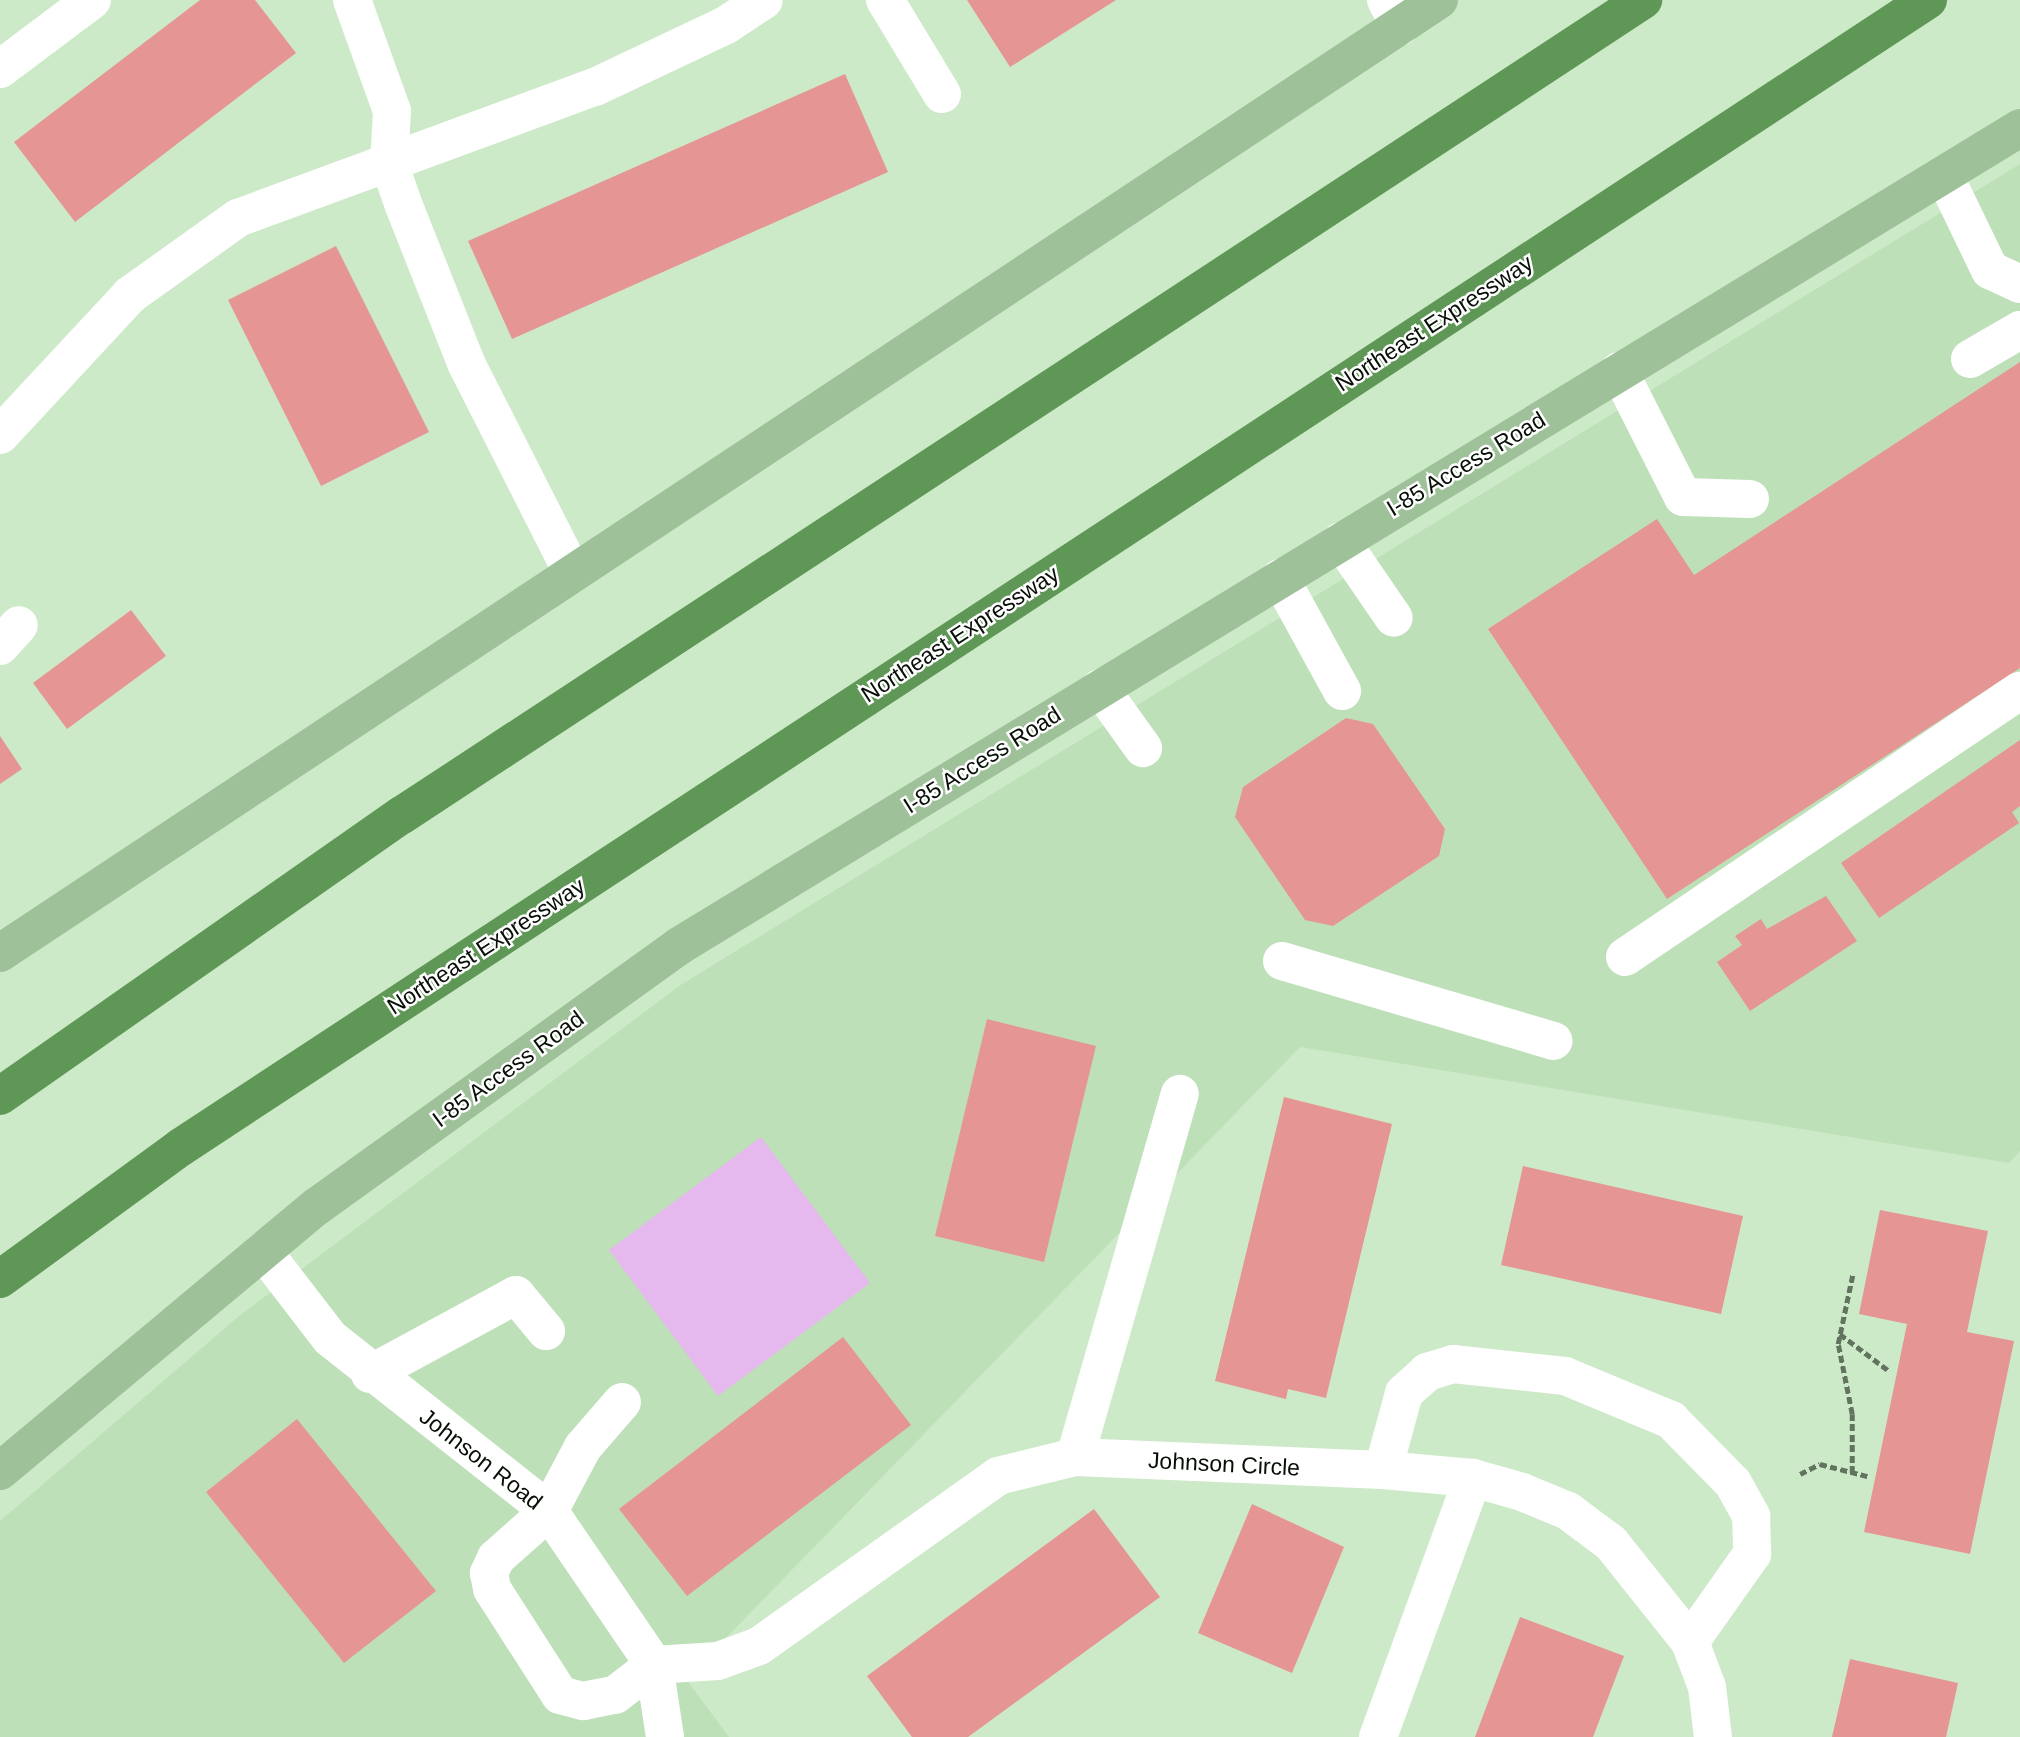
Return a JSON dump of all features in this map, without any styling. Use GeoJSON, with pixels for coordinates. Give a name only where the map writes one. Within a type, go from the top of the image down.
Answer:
{"type":"FeatureCollection","features":[{"type":"Feature","properties":{"kind":"highway"},"geometry":{"type":"LineString","coordinates":[[0,1096],[402,815],[1643,0]]}},
{"type":"Feature","properties":{"kind":"highway","name":"Northeast Expressway"},"geometry":{"type":"LineString","coordinates":[[0,1279],[181,1147],[1928,0]]}},
{"type":"Feature","properties":{"kind":"main road"},"geometry":{"type":"LineString","coordinates":[[0,953],[1393,13],[1439,0]]}},
{"type":"Feature","properties":{"kind":"main road","name":"I-85 Access Road"},"geometry":{"type":"LineString","coordinates":[[0,1471],[263,1251],[680,946],[2020,128]]}},
{"type":"Feature","properties":{"kind":"street"},"geometry":{"type":"LineString","coordinates":[[0,69],[92,0]]}},
{"type":"Feature","properties":{"kind":"street"},"geometry":{"type":"LineString","coordinates":[[352,0],[391,111],[389,163],[467,365],[570,570]]}},
{"type":"Feature","properties":{"kind":"street"},"geometry":{"type":"LineString","coordinates":[[0,435],[131,295],[239,218],[595,88],[726,25],[764,0]]}},
{"type":"Feature","properties":{"kind":"street"},"geometry":{"type":"LineString","coordinates":[[885,0],[942,94]]}},
{"type":"Feature","properties":{"kind":"street"},"geometry":{"type":"LineString","coordinates":[[1944,175],[1990,270],[2020,284]]}},
{"type":"Feature","properties":{"kind":"street"},"geometry":{"type":"LineString","coordinates":[[1970,359],[2020,330]]}},
{"type":"Feature","properties":{"kind":"street"},"geometry":{"type":"LineString","coordinates":[[1619,371],[1683,497],[1749,499]]}},
{"type":"Feature","properties":{"kind":"street"},"geometry":{"type":"LineString","coordinates":[[1341,541],[1394,618]]}},
{"type":"Feature","properties":{"kind":"street"},"geometry":{"type":"LineString","coordinates":[[1280,578],[1342,691]]}},
{"type":"Feature","properties":{"kind":"street"},"geometry":{"type":"LineString","coordinates":[[1100,688],[1143,748]]}},
{"type":"Feature","properties":{"kind":"street"},"geometry":{"type":"LineString","coordinates":[[1625,957],[2020,691]]}},
{"type":"Feature","properties":{"kind":"street"},"geometry":{"type":"LineString","coordinates":[[1282,961],[1553,1041]]}},
{"type":"Feature","properties":{"kind":"street"},"geometry":{"type":"LineString","coordinates":[[1075,1458],[1180,1094]]}},
{"type":"Feature","properties":{"kind":"street","name":"Johnson Road"},"geometry":{"type":"LineString","coordinates":[[263,1251],[302,1306],[370,1374],[549,1511],[654,1665],[665,1737]]}},
{"type":"Feature","properties":{"kind":"street"},"geometry":{"type":"LineString","coordinates":[[370,1374],[516,1295],[546,1331]]}},
{"type":"Feature","properties":{"kind":"street"},"geometry":{"type":"LineString","coordinates":[[1383,1471],[1404,1394],[1427,1372],[1453,1364],[1565,1376],[1671,1420],[1733,1483],[1751,1516],[1752,1554],[1690,1642]]}},
{"type":"Feature","properties":{"kind":"street"},"geometry":{"type":"LineString","coordinates":[[622,1402],[583,1447],[549,1511],[496,1558],[489,1573],[492,1590],[560,1695],[583,1701],[615,1695],[654,1665]]}},
{"type":"Feature","properties":{"kind":"street","name":"Johnson Circle"},"geometry":{"type":"LineString","coordinates":[[654,1665],[738,1657],[998,1476],[1075,1458],[1383,1471],[1473,1478],[1568,1511],[1600,1535],[1639,1572],[1690,1642],[1707,1687],[1713,1737]]}},
{"type":"Feature","properties":{"kind":"street"},"geometry":{"type":"LineString","coordinates":[[1378,1737],[1473,1478]]}},
{"type":"Feature","properties":{"kind":"path"},"geometry":{"type":"LineString","coordinates":[[1852,1473],[1852,1414],[1840,1334],[1853,1273]]}},
{"type":"Feature","properties":{"kind":"path"},"geometry":{"type":"LineString","coordinates":[[1840,1334],[1888,1370]]}},
{"type":"Feature","properties":{"kind":"path"},"geometry":{"type":"LineString","coordinates":[[1800,1474],[1820,1464],[1867,1476]]}},
{"type":"Feature","properties":{"kind":"shaded area"},"geometry":{"type":"Polygon","coordinates":[[[2020,164],[2020,1151],[2009,1163],[1300,1047],[686,1679],[729,1737],[0,1737],[0,1521],[239,1316],[682,984],[2020,164]]]}},
{"type":"Feature","properties":{"kind":"shaded area"},"geometry":{"type":"Polygon","coordinates":[[[761,1137],[870,1283],[718,1396],[609,1250],[761,1137]]]}},
{"type":"Feature","properties":{"kind":"building"},"geometry":{"type":"Polygon","coordinates":[[[200,0],[255,0],[296,53],[75,222],[14,142],[200,0]]]}},
{"type":"Feature","properties":{"kind":"building"},"geometry":{"type":"Polygon","coordinates":[[[967,0],[1116,0],[1010,67],[967,0]]]}},
{"type":"Feature","properties":{"kind":"building"},"geometry":{"type":"Polygon","coordinates":[[[845,74],[888,172],[512,339],[468,241],[845,74]]]}},
{"type":"Feature","properties":{"kind":"building"},"geometry":{"type":"Polygon","coordinates":[[[336,246],[429,432],[321,486],[228,300],[336,246]]]}},
{"type":"Feature","properties":{"kind":"building"},"geometry":{"type":"Polygon","coordinates":[[[2020,362],[2020,668],[1667,899],[1488,629],[1657,519],[1694,575],[2020,362]]]}},
{"type":"Feature","properties":{"kind":"building"},"geometry":{"type":"Polygon","coordinates":[[[131,610],[166,656],[67,729],[33,683],[131,610]]]}},
{"type":"Feature","properties":{"kind":"building"},"geometry":{"type":"Polygon","coordinates":[[[1346,718],[1373,724],[1445,829],[1439,856],[1333,926],[1305,920],[1235,817],[1243,787],[1346,718]]]}},
{"type":"Feature","properties":{"kind":"building"},"geometry":{"type":"Polygon","coordinates":[[[0,736],[22,769],[0,784],[0,736]]]}},
{"type":"Feature","properties":{"kind":"building"},"geometry":{"type":"Polygon","coordinates":[[[2020,740],[2020,806],[2012,812],[2019,823],[1879,918],[1841,863],[2020,740]]]}},
{"type":"Feature","properties":{"kind":"building"},"geometry":{"type":"Polygon","coordinates":[[[1826,896],[1857,941],[1750,1011],[1717,962],[1742,945],[1735,936],[1761,919],[1767,929],[1826,896]]]}},
{"type":"Feature","properties":{"kind":"building"},"geometry":{"type":"Polygon","coordinates":[[[987,1019],[1096,1046],[1044,1262],[935,1236],[987,1019]]]}},
{"type":"Feature","properties":{"kind":"building"},"geometry":{"type":"Polygon","coordinates":[[[1284,1097],[1392,1124],[1326,1398],[1288,1389],[1286,1399],[1215,1381],[1284,1097]]]}},
{"type":"Feature","properties":{"kind":"building"},"geometry":{"type":"Polygon","coordinates":[[[1523,1166],[1743,1216],[1721,1314],[1501,1265],[1523,1166]]]}},
{"type":"Feature","properties":{"kind":"building"},"geometry":{"type":"Polygon","coordinates":[[[1880,1210],[1988,1231],[1967,1332],[2014,1341],[1970,1554],[1864,1532],[1907,1324],[1859,1314],[1880,1210]]]}},
{"type":"Feature","properties":{"kind":"building"},"geometry":{"type":"Polygon","coordinates":[[[843,1337],[911,1425],[687,1596],[619,1509],[843,1337]]]}},
{"type":"Feature","properties":{"kind":"building"},"geometry":{"type":"Polygon","coordinates":[[[297,1419],[436,1591],[344,1663],[206,1492],[297,1419]]]}},
{"type":"Feature","properties":{"kind":"building"},"geometry":{"type":"Polygon","coordinates":[[[1252,1504],[1344,1547],[1292,1673],[1198,1633],[1252,1504]]]}},
{"type":"Feature","properties":{"kind":"building"},"geometry":{"type":"Polygon","coordinates":[[[1094,1509],[1160,1597],[968,1737],[912,1737],[867,1676],[1094,1509]]]}},
{"type":"Feature","properties":{"kind":"building"},"geometry":{"type":"Polygon","coordinates":[[[1520,1617],[1624,1656],[1593,1737],[1475,1737],[1520,1617]]]}},
{"type":"Feature","properties":{"kind":"building"},"geometry":{"type":"Polygon","coordinates":[[[1850,1659],[1958,1683],[1946,1737],[1832,1737],[1850,1659]]]}}]}
